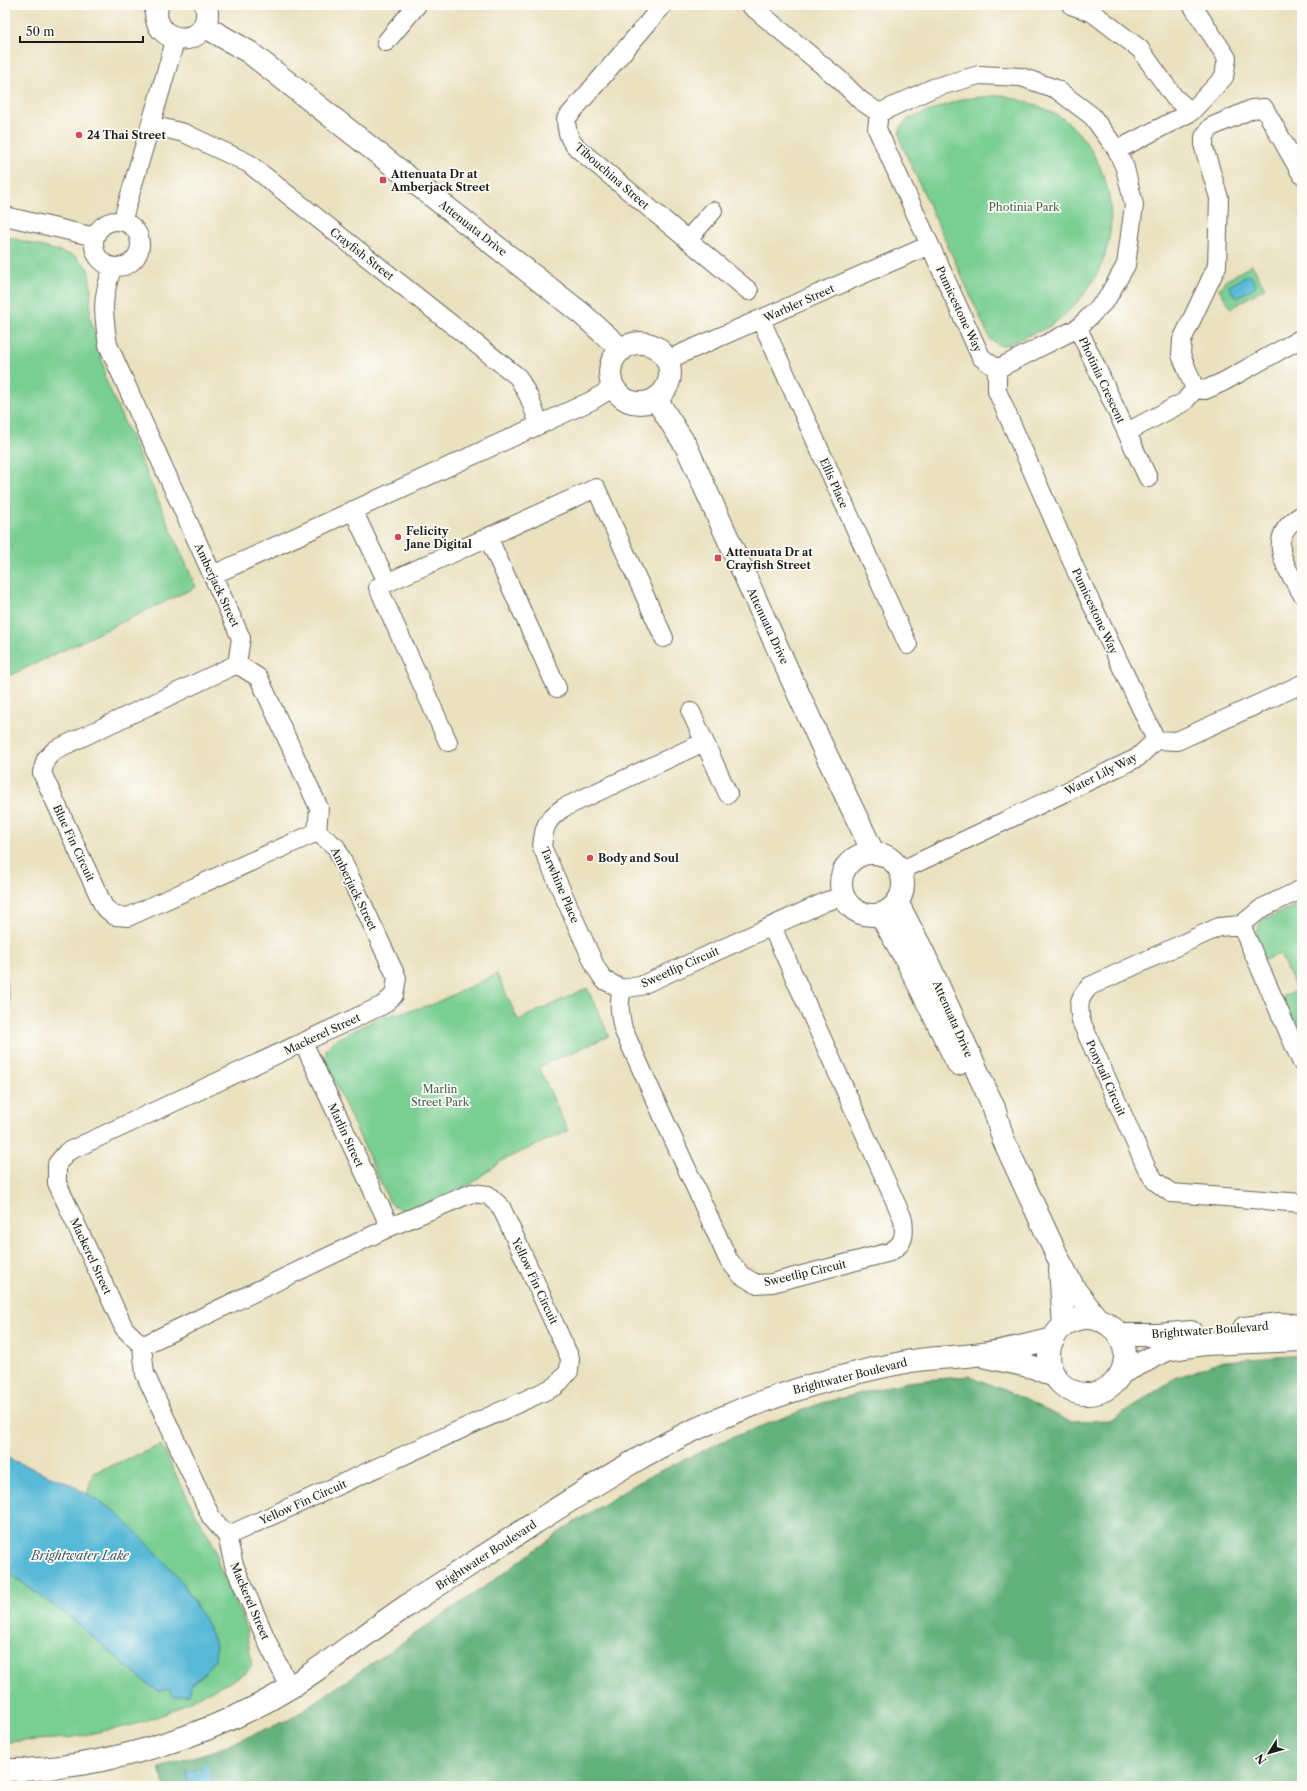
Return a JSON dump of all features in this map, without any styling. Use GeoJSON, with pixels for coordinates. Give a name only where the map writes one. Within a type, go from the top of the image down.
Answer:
{"type":"FeatureCollection","features":[{"type":"Feature","properties":{"kind":"street"},"geometry":{"type":"LineString","coordinates":[[157,5],[157,22],[162,30],[168,35],[184,39],[199,33],[204,26],[208,13],[206,5]]}},
{"type":"Feature","properties":{"kind":"street"},"geometry":{"type":"LineString","coordinates":[[386,42],[417,5]]}},
{"type":"Feature","properties":{"kind":"street","name":"Tibouchina Street"},"geometry":{"type":"LineString","coordinates":[[663,5],[566,119],[566,132],[572,143],[749,291]]}},
{"type":"Feature","properties":{"kind":"street"},"geometry":{"type":"LineString","coordinates":[[750,5],[840,80],[860,100],[879,114]]}},
{"type":"Feature","properties":{"kind":"street"},"geometry":{"type":"LineString","coordinates":[[1071,5],[1093,13],[1140,49],[1174,97],[1191,112]]}},
{"type":"Feature","properties":{"kind":"street"},"geometry":{"type":"LineString","coordinates":[[1117,150],[1191,112],[1224,77],[1227,58],[1192,5]]}},
{"type":"Feature","properties":{"kind":"street","name":"Attenuata Drive"},"geometry":{"type":"LineString","coordinates":[[204,26],[250,52],[582,314],[622,350]]}},
{"type":"Feature","properties":{"kind":"street"},"geometry":{"type":"LineString","coordinates":[[122,222],[176,38]]}},
{"type":"Feature","properties":{"kind":"street","name":"Photinia Crescent"},"geometry":{"type":"LineString","coordinates":[[879,114],[933,88],[978,75],[1021,77],[1056,89],[1092,116],[1117,150],[1125,168],[1134,205],[1126,265],[1106,300],[1078,328],[997,369]]}},
{"type":"Feature","properties":{"kind":"street"},"geometry":{"type":"LineString","coordinates":[[1302,174],[1264,108],[1252,109],[1211,127],[1204,137],[1204,148],[1219,198],[1217,266],[1182,340],[1181,355],[1195,389],[1205,390],[1223,382],[1302,338]]}},
{"type":"Feature","properties":{"kind":"street","name":"Pumicestone Way"},"geometry":{"type":"LineString","coordinates":[[879,114],[877,129],[981,357],[997,369],[997,391],[1078,575],[1156,740]]}},
{"type":"Feature","properties":{"kind":"street","name":"Crayfish Street"},"geometry":{"type":"LineString","coordinates":[[151,125],[184,133],[248,163],[518,377],[529,397],[539,424]]}},
{"type":"Feature","properties":{"kind":"street"},"geometry":{"type":"LineString","coordinates":[[687,240],[713,211]]}},
{"type":"Feature","properties":{"kind":"street"},"geometry":{"type":"LineString","coordinates":[[5,216],[95,237]]}},
{"type":"Feature","properties":{"kind":"street"},"geometry":{"type":"LineString","coordinates":[[116,221],[122,222],[130,225],[135,231],[139,237],[140,245],[134,259],[128,264],[121,267],[113,267],[107,265],[97,256],[94,244],[95,237],[103,226],[116,221]]}},
{"type":"Feature","properties":{"kind":"street","name":"Warbler Street"},"geometry":{"type":"LineString","coordinates":[[667,360],[930,245]]}},
{"type":"Feature","properties":{"kind":"street","name":"Amberjack Street"},"geometry":{"type":"LineString","coordinates":[[113,267],[105,286],[103,306],[108,345],[242,638],[237,664]]}},
{"type":"Feature","properties":{"kind":"street","name":"Ellis Place"},"geometry":{"type":"LineString","coordinates":[[760,320],[908,645]]}},
{"type":"Feature","properties":{"kind":"street","name":"Photinia Crescent"},"geometry":{"type":"LineString","coordinates":[[1078,328],[1148,478]]}},
{"type":"Feature","properties":{"kind":"street"},"geometry":{"type":"LineString","coordinates":[[635,344],[644,344],[658,349],[667,360],[670,377],[668,386],[656,399],[637,403],[628,400],[614,387],[611,378],[611,369],[613,360],[622,350],[635,344]]}},
{"type":"Feature","properties":{"kind":"street"},"geometry":{"type":"LineString","coordinates":[[212,575],[591,401],[614,387]]}},
{"type":"Feature","properties":{"kind":"street","name":"Photinia Crescent"},"geometry":{"type":"LineString","coordinates":[[1127,432],[1184,402],[1195,389]]}},
{"type":"Feature","properties":{"kind":"street","name":"Attenuata Drive"},"geometry":{"type":"LineString","coordinates":[[656,399],[686,446],[823,748],[864,854]]}},
{"type":"Feature","properties":{"kind":"street"},"geometry":{"type":"LineString","coordinates":[[448,742],[378,587],[388,582],[596,488],[664,638]]}},
{"type":"Feature","properties":{"kind":"street"},"geometry":{"type":"LineString","coordinates":[[353,510],[388,582]]}},
{"type":"Feature","properties":{"kind":"street"},"geometry":{"type":"LineString","coordinates":[[1302,515],[1284,531],[1280,548],[1285,564],[1302,594]]}},
{"type":"Feature","properties":{"kind":"street"},"geometry":{"type":"LineString","coordinates":[[488,537],[557,688]]}},
{"type":"Feature","properties":{"kind":"street"},"geometry":{"type":"LineString","coordinates":[[237,664],[258,678],[319,808],[317,832]]}},
{"type":"Feature","properties":{"kind":"street","name":"Blue Fin Circuit"},"geometry":{"type":"LineString","coordinates":[[237,664],[55,750],[46,759],[42,773],[104,907],[115,916],[128,917],[317,832]]}},
{"type":"Feature","properties":{"kind":"street"},"geometry":{"type":"LineString","coordinates":[[1156,740],[1177,741],[1302,684]]}},
{"type":"Feature","properties":{"kind":"street"},"geometry":{"type":"LineString","coordinates":[[691,712],[728,794]]}},
{"type":"Feature","properties":{"kind":"street","name":"Water Lily Way"},"geometry":{"type":"LineString","coordinates":[[900,871],[1137,758],[1156,740]]}},
{"type":"Feature","properties":{"kind":"street","name":"Tarwhine Place"},"geometry":{"type":"LineString","coordinates":[[622,989],[604,980],[596,968],[542,847],[543,829],[551,817],[563,808],[704,742]]}},
{"type":"Feature","properties":{"kind":"street","name":"Amberjack Street"},"geometry":{"type":"LineString","coordinates":[[317,832],[336,847],[397,978],[394,995]]}},
{"type":"Feature","properties":{"kind":"street"},"geometry":{"type":"LineString","coordinates":[[864,854],[884,855],[894,862],[900,871],[903,882],[902,892],[897,902],[889,910],[880,914],[869,915],[858,912],[849,906],[843,897],[840,886],[841,874],[847,864],[864,854]]}},
{"type":"Feature","properties":{"kind":"street"},"geometry":{"type":"LineString","coordinates":[[1302,889],[1262,908],[1241,925],[1302,1063]]}},
{"type":"Feature","properties":{"kind":"street","name":"Sweetlip Circuit"},"geometry":{"type":"LineString","coordinates":[[772,927],[903,1219],[905,1235],[899,1247],[890,1252],[772,1283],[756,1284],[741,1275],[728,1259],[623,1030],[619,999],[622,989],[640,986],[827,901],[843,897]]}},
{"type":"Feature","properties":{"kind":"street","name":"Attenuata Drive"},"geometry":{"type":"LineString","coordinates":[[897,902],[923,952],[994,1108],[1003,1139],[1059,1260],[1075,1290],[1098,1320]]}},
{"type":"Feature","properties":{"kind":"street","name":"Attenuata Drive"},"geometry":{"type":"LineString","coordinates":[[880,914],[908,961],[979,1104],[1003,1139]]}},
{"type":"Feature","properties":{"kind":"street","name":"Ponytail Circuit"},"geometry":{"type":"LineString","coordinates":[[1241,925],[1219,927],[1090,986],[1081,996],[1079,1009],[1081,1022],[1148,1169],[1155,1181],[1171,1193],[1302,1203]]}},
{"type":"Feature","properties":{"kind":"street","name":"Mackerel Street"},"geometry":{"type":"LineString","coordinates":[[290,1687],[270,1648],[234,1565],[227,1536],[210,1517],[145,1374],[142,1346],[124,1328],[57,1183],[57,1164],[67,1152],[383,1005],[394,995]]}},
{"type":"Feature","properties":{"kind":"street","name":"Marlin Street"},"geometry":{"type":"LineString","coordinates":[[303,1042],[390,1227]]}},
{"type":"Feature","properties":{"kind":"street","name":"Yellow Fin Circuit"},"geometry":{"type":"LineString","coordinates":[[142,1346],[390,1227],[472,1193],[488,1195],[501,1207],[570,1358],[569,1371],[556,1386],[227,1536]]}},
{"type":"Feature","properties":{"kind":"street","name":"Attenuata Drive"},"geometry":{"type":"LineString","coordinates":[[1059,1260],[1063,1295],[1059,1332]]}},
{"type":"Feature","properties":{"kind":"street"},"geometry":{"type":"LineString","coordinates":[[1085,1318],[1098,1320],[1110,1325],[1119,1335],[1125,1351],[1125,1362],[1117,1379],[1109,1387],[1098,1392],[1086,1394],[1074,1391],[1064,1386],[1056,1377],[1050,1358],[1059,1332],[1072,1321],[1085,1318]]}},
{"type":"Feature","properties":{"kind":"street","name":"Brightwater Boulevard"},"geometry":{"type":"LineString","coordinates":[[1119,1335],[1157,1335],[1280,1324],[1302,1326]]}},
{"type":"Feature","properties":{"kind":"street","name":"Brightwater Boulevard"},"geometry":{"type":"LineString","coordinates":[[5,1770],[36,1770],[120,1756],[207,1729],[249,1710],[290,1687],[405,1607],[590,1488],[639,1458],[706,1424],[789,1391],[850,1374],[915,1360],[977,1355],[1059,1332]]}},
{"type":"Feature","properties":{"kind":"street","name":"Brightwater Boulevard"},"geometry":{"type":"LineString","coordinates":[[1121,1373],[1167,1350],[1206,1344],[1302,1340]]}},
{"type":"Feature","properties":{"kind":"street","name":"Brightwater Boulevard"},"geometry":{"type":"LineString","coordinates":[[977,1355],[1032,1367],[1056,1377]]}},
{"type":"Feature","properties":{"kind":"green space","name":"Photinia Park"},"geometry":{"type":"Polygon","coordinates":[[[1003,95],[1027,102],[1058,115],[1075,129],[1088,145],[1098,163],[1107,185],[1110,208],[1110,231],[1106,253],[1097,274],[1085,293],[1069,311],[1050,326],[1016,341],[1000,346],[990,339],[901,143],[899,134],[901,126],[908,119],[962,99],[1003,95]]]}},
{"type":"Feature","properties":{"kind":"green space"},"geometry":{"type":"Polygon","coordinates":[[[5,236],[75,256],[88,268],[91,287],[90,316],[105,371],[104,376],[196,587],[5,678],[5,236]]]}},
{"type":"Feature","properties":{"kind":"green space"},"geometry":{"type":"Polygon","coordinates":[[[1252,265],[1265,288],[1231,308],[1219,289],[1225,281],[1252,265]]]}},
{"type":"Feature","properties":{"kind":"green space"},"geometry":{"type":"Polygon","coordinates":[[[1302,903],[1302,1041],[1281,997],[1296,990],[1280,954],[1264,960],[1256,931],[1262,920],[1302,903]]]}},
{"type":"Feature","properties":{"kind":"green space","name":"Marlin Street Park"},"geometry":{"type":"Polygon","coordinates":[[[497,974],[518,1020],[587,988],[609,1036],[539,1067],[568,1131],[501,1161],[471,1184],[413,1209],[401,1210],[390,1203],[325,1061],[326,1049],[335,1040],[379,1018],[431,1005],[497,974]]]}},
{"type":"Feature","properties":{"kind":"green space"},"geometry":{"type":"Polygon","coordinates":[[[1302,1355],[1302,1786],[164,1786],[159,1767],[219,1749],[290,1719],[500,1576],[565,1528],[644,1479],[723,1441],[821,1403],[906,1382],[969,1376],[1005,1390],[1069,1421],[1113,1420],[1175,1378],[1224,1361],[1302,1355]]]}},
{"type":"Feature","properties":{"kind":"green space"},"geometry":{"type":"Polygon","coordinates":[[[161,1445],[199,1520],[212,1541],[218,1557],[218,1564],[245,1623],[252,1665],[246,1673],[165,1714],[133,1725],[69,1738],[5,1742],[5,1570],[73,1620],[145,1682],[192,1684],[204,1674],[216,1647],[207,1624],[183,1583],[116,1512],[87,1494],[93,1473],[161,1445]]]}},
{"type":"Feature","properties":{"kind":"water"},"geometry":{"type":"Polygon","coordinates":[[[1250,274],[1256,286],[1236,298],[1229,286],[1250,274]]]}},
{"type":"Feature","properties":{"kind":"water"},"geometry":{"type":"Polygon","coordinates":[[[5,976],[10,1020],[8,1037],[5,1045],[5,976]]]}},
{"type":"Feature","properties":{"kind":"water","name":"Brightwater Lake"},"geometry":{"type":"Polygon","coordinates":[[[5,1457],[72,1485],[116,1512],[154,1550],[183,1583],[207,1624],[216,1647],[215,1659],[204,1674],[192,1684],[189,1694],[173,1697],[169,1689],[158,1691],[145,1682],[73,1620],[5,1570],[5,1457]]]}},
{"type":"Feature","properties":{"kind":"water"},"geometry":{"type":"Polygon","coordinates":[[[201,1768],[210,1774],[215,1786],[189,1786],[186,1772],[201,1768]]]}},
{"type":"Feature","properties":{"kind":"waterway"},"geometry":{"type":"LineString","coordinates":[[205,1764],[208,1786]]}},
{"type":"Feature","properties":{"kind":"place","name":"24 Thai Street"},"geometry":{"type":"Point","coordinates":[79,135]}},
{"type":"Feature","properties":{"kind":"place","name":"Attenuata Dr at Amberjack Street"},"geometry":{"type":"Point","coordinates":[383,180]}},
{"type":"Feature","properties":{"kind":"place","name":"Felicity Jane Digital"},"geometry":{"type":"Point","coordinates":[398,537]}},
{"type":"Feature","properties":{"kind":"place","name":"Attenuata Dr at Crayfish Street"},"geometry":{"type":"Point","coordinates":[718,558]}},
{"type":"Feature","properties":{"kind":"place","name":"Body and Soul"},"geometry":{"type":"Point","coordinates":[590,858]}}]}
